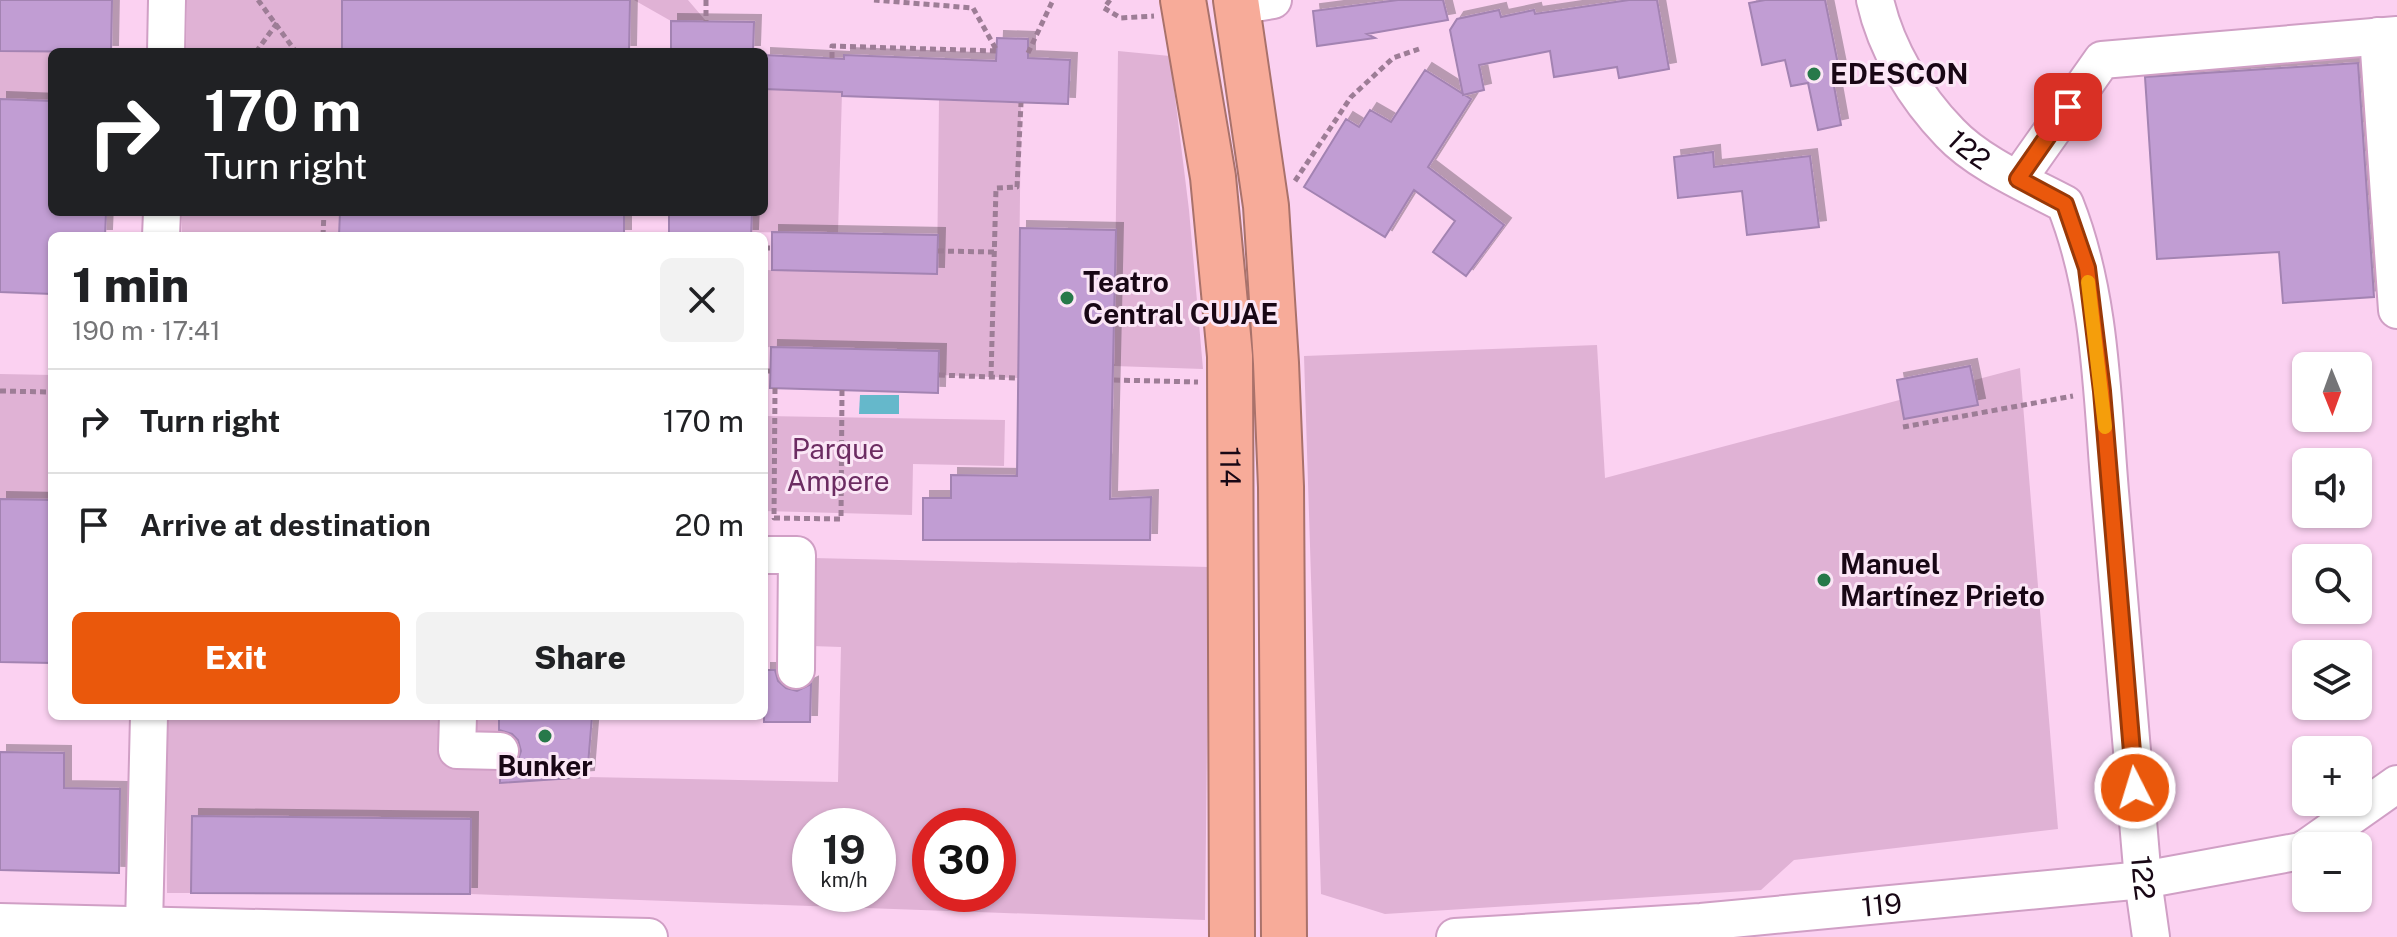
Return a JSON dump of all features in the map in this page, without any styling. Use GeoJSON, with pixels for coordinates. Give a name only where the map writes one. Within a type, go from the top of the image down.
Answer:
{"type":"FeatureCollection","features":[{"type":"Feature","properties":{"kind":"highway","name":"114"},"geometry":{"type":"LineString","coordinates":[[1249,2],[1266,206],[1281,487],[1284,937]]}},
{"type":"Feature","properties":{"kind":"highway","name":"114"},"geometry":{"type":"LineString","coordinates":[[1174,8],[1213,177],[1231,383],[1232,937]]}},
{"type":"Feature","properties":{"kind":"street"},"geometry":{"type":"LineString","coordinates":[[166,48],[167,0]]}},
{"type":"Feature","properties":{"kind":"street","name":"122"},"geometry":{"type":"LineString","coordinates":[[1875,0],[1881,24],[1899,65],[1950,134],[1995,167],[2065,204],[2087,268],[2102,391],[2143,880],[2151,937]]}},
{"type":"Feature","properties":{"kind":"street"},"geometry":{"type":"LineString","coordinates":[[2018,179],[2102,60],[2387,35],[2397,310]]}},
{"type":"Feature","properties":{"kind":"street"},"geometry":{"type":"LineString","coordinates":[[768,555],[797,555],[796,670]]}},
{"type":"Feature","properties":{"kind":"street"},"geometry":{"type":"LineString","coordinates":[[144,926],[149,720]]}},
{"type":"Feature","properties":{"kind":"street"},"geometry":{"type":"LineString","coordinates":[[458,720],[457,750],[500,751]]}},
{"type":"Feature","properties":{"kind":"street","name":"119"},"geometry":{"type":"LineString","coordinates":[[2329,832],[2397,784]]}},
{"type":"Feature","properties":{"kind":"street","name":"119"},"geometry":{"type":"LineString","coordinates":[[1455,937],[1701,929],[2143,880],[2292,853]]}},
{"type":"Feature","properties":{"kind":"street"},"geometry":{"type":"LineString","coordinates":[[0,922],[649,937]]}},
{"type":"Feature","properties":{"kind":"path"},"geometry":{"type":"LineString","coordinates":[[258,0],[293,48]]}},
{"type":"Feature","properties":{"kind":"path"},"geometry":{"type":"LineString","coordinates":[[706,0],[706,21]]}},
{"type":"Feature","properties":{"kind":"path"},"geometry":{"type":"LineString","coordinates":[[832,58],[832,46],[997,51],[973,8],[874,0]]}},
{"type":"Feature","properties":{"kind":"path"},"geometry":{"type":"LineString","coordinates":[[1028,53],[1053,0]]}},
{"type":"Feature","properties":{"kind":"path"},"geometry":{"type":"LineString","coordinates":[[1110,0],[1104,8],[1121,18],[1174,8]]}},
{"type":"Feature","properties":{"kind":"path"},"geometry":{"type":"LineString","coordinates":[[259,48],[277,23]]}},
{"type":"Feature","properties":{"kind":"path"},"geometry":{"type":"LineString","coordinates":[[1292,186],[1351,97],[1393,58],[1419,49]]}},
{"type":"Feature","properties":{"kind":"path"},"geometry":{"type":"LineString","coordinates":[[991,377],[996,188],[1017,187],[1021,103]]}},
{"type":"Feature","properties":{"kind":"path"},"geometry":{"type":"LineString","coordinates":[[938,251],[994,252]]}},
{"type":"Feature","properties":{"kind":"path"},"geometry":{"type":"LineString","coordinates":[[939,375],[1018,378]]}},
{"type":"Feature","properties":{"kind":"path"},"geometry":{"type":"LineString","coordinates":[[1114,380],[1231,383]]}},
{"type":"Feature","properties":{"kind":"path"},"geometry":{"type":"LineString","coordinates":[[775,388],[774,518],[841,519],[842,390]]}},
{"type":"Feature","properties":{"kind":"path"},"geometry":{"type":"LineString","coordinates":[[0,391],[48,392]]}},
{"type":"Feature","properties":{"kind":"path"},"geometry":{"type":"LineString","coordinates":[[1903,427],[2102,391]]}},
{"type":"Feature","properties":{"kind":"green space"},"geometry":{"type":"Polygon","coordinates":[[[187,0],[342,0],[342,48],[186,48],[187,0]]]}},
{"type":"Feature","properties":{"kind":"green space"},"geometry":{"type":"Polygon","coordinates":[[[634,0],[688,0],[706,21],[671,21],[634,0]]]}},
{"type":"Feature","properties":{"kind":"green space"},"geometry":{"type":"Polygon","coordinates":[[[0,51],[48,52],[48,101],[0,99],[0,51]]]}},
{"type":"Feature","properties":{"kind":"green space"},"geometry":{"type":"Polygon","coordinates":[[[1118,51],[1170,56],[1189,210],[1203,369],[1114,366],[1118,51]]]}},
{"type":"Feature","properties":{"kind":"green space"},"geometry":{"type":"Polygon","coordinates":[[[768,89],[842,92],[838,233],[751,232],[752,216],[768,216],[768,89]]]}},
{"type":"Feature","properties":{"kind":"green space"},"geometry":{"type":"Polygon","coordinates":[[[939,100],[1021,103],[1018,378],[939,375],[938,351],[768,347],[768,270],[937,273],[939,100]]]}},
{"type":"Feature","properties":{"kind":"green space"},"geometry":{"type":"Polygon","coordinates":[[[182,216],[340,216],[339,232],[182,232],[182,216]]]}},
{"type":"Feature","properties":{"kind":"green space"},"geometry":{"type":"Polygon","coordinates":[[[1597,345],[1605,478],[2020,368],[2058,829],[1794,860],[1761,890],[1385,914],[1321,894],[1304,356],[1597,345]]]}},
{"type":"Feature","properties":{"kind":"green space"},"geometry":{"type":"Polygon","coordinates":[[[0,374],[48,375],[48,500],[0,499],[0,374]]]}},
{"type":"Feature","properties":{"kind":"green space","name":"Parque Ampere"},"geometry":{"type":"Polygon","coordinates":[[[768,416],[1005,420],[1004,466],[913,464],[912,515],[768,511],[768,416]]]}},
{"type":"Feature","properties":{"kind":"green space"},"geometry":{"type":"Polygon","coordinates":[[[813,558],[1209,567],[1205,920],[979,912],[1016,912],[1016,808],[912,808],[912,910],[896,909],[896,808],[792,808],[792,905],[470,894],[470,819],[192,816],[191,893],[167,893],[166,720],[499,720],[500,783],[587,777],[838,782],[841,647],[811,646],[813,558]]]}},
{"type":"Feature","properties":{"kind":"water"},"geometry":{"type":"Polygon","coordinates":[[[860,395],[899,395],[899,414],[859,414],[860,395]]]}},
{"type":"Feature","properties":{"kind":"building"},"geometry":{"type":"Polygon","coordinates":[[[0,0],[112,0],[111,48],[0,51],[0,0]]]}},
{"type":"Feature","properties":{"kind":"building"},"geometry":{"type":"Polygon","coordinates":[[[342,0],[630,0],[629,48],[342,48],[342,0]]]}},
{"type":"Feature","properties":{"kind":"building"},"geometry":{"type":"Polygon","coordinates":[[[1398,0],[1443,0],[1448,20],[1367,34],[1375,38],[1317,46],[1313,11],[1398,0]]]}},
{"type":"Feature","properties":{"kind":"building"},"geometry":{"type":"Polygon","coordinates":[[[1629,0],[1657,0],[1669,69],[1619,78],[1617,67],[1554,77],[1550,51],[1479,65],[1484,90],[1463,95],[1450,30],[1457,19],[1499,10],[1501,17],[1534,10],[1535,14],[1629,0]]]}},
{"type":"Feature","properties":{"kind":"building","name":"EDESCON"},"geometry":{"type":"Polygon","coordinates":[[[1825,0],[1842,84],[1834,86],[1841,125],[1818,130],[1808,83],[1791,86],[1785,60],[1762,65],[1749,3],[1825,0]]]}},
{"type":"Feature","properties":{"kind":"building"},"geometry":{"type":"Polygon","coordinates":[[[671,21],[754,22],[753,48],[671,48],[671,21]]]}},
{"type":"Feature","properties":{"kind":"building"},"geometry":{"type":"Polygon","coordinates":[[[997,38],[1028,39],[1028,58],[1070,60],[1068,104],[842,96],[842,92],[768,89],[768,55],[996,61],[997,38]]]}},
{"type":"Feature","properties":{"kind":"building"},"geometry":{"type":"Polygon","coordinates":[[[2358,63],[2374,297],[2283,303],[2279,252],[2157,259],[2145,77],[2358,63]]]}},
{"type":"Feature","properties":{"kind":"building"},"geometry":{"type":"Polygon","coordinates":[[[1425,70],[1471,99],[1428,167],[1504,225],[1466,276],[1433,252],[1455,221],[1414,190],[1385,237],[1304,187],[1346,119],[1359,127],[1370,110],[1391,122],[1425,70]]]}},
{"type":"Feature","properties":{"kind":"building"},"geometry":{"type":"Polygon","coordinates":[[[0,99],[48,101],[48,216],[106,216],[105,232],[48,232],[48,294],[0,292],[0,99]]]}},
{"type":"Feature","properties":{"kind":"building"},"geometry":{"type":"Polygon","coordinates":[[[1713,152],[1714,167],[1810,156],[1819,227],[1747,235],[1742,191],[1678,198],[1674,157],[1713,152]]]}},
{"type":"Feature","properties":{"kind":"building"},"geometry":{"type":"Polygon","coordinates":[[[340,216],[624,216],[624,232],[339,232],[340,216]]]}},
{"type":"Feature","properties":{"kind":"building"},"geometry":{"type":"Polygon","coordinates":[[[669,216],[752,216],[751,232],[669,232],[669,216]]]}},
{"type":"Feature","properties":{"kind":"building"},"geometry":{"type":"Polygon","coordinates":[[[1020,228],[1116,230],[1110,499],[1151,497],[1150,540],[923,540],[923,498],[951,498],[951,475],[1017,476],[1020,228]]]}},
{"type":"Feature","properties":{"kind":"building"},"geometry":{"type":"Polygon","coordinates":[[[772,232],[938,235],[937,274],[772,270],[772,232]]]}},
{"type":"Feature","properties":{"kind":"building"},"geometry":{"type":"Polygon","coordinates":[[[771,347],[939,351],[938,393],[770,388],[771,347]]]}},
{"type":"Feature","properties":{"kind":"building"},"geometry":{"type":"Polygon","coordinates":[[[1970,366],[1978,405],[1904,419],[1897,380],[1970,366]]]}},
{"type":"Feature","properties":{"kind":"building"},"geometry":{"type":"Polygon","coordinates":[[[0,499],[48,500],[48,663],[0,662],[0,499]]]}},
{"type":"Feature","properties":{"kind":"building"},"geometry":{"type":"Polygon","coordinates":[[[768,670],[775,670],[778,681],[786,688],[797,691],[811,684],[810,722],[764,722],[768,720],[768,670]]]}},
{"type":"Feature","properties":{"kind":"building","name":"Bunker"},"geometry":{"type":"Polygon","coordinates":[[[499,720],[592,720],[587,777],[500,783],[500,772],[509,770],[517,763],[521,751],[518,740],[512,734],[499,730],[499,720]]]}},
{"type":"Feature","properties":{"kind":"building"},"geometry":{"type":"Polygon","coordinates":[[[0,752],[64,753],[64,788],[120,789],[119,873],[0,870],[0,752]]]}},
{"type":"Feature","properties":{"kind":"building"},"geometry":{"type":"Polygon","coordinates":[[[192,816],[471,819],[470,894],[191,893],[192,816]]]}},
{"type":"Feature","properties":{"kind":"slow traffic"},"geometry":{"type":"LineString","coordinates":[[2088,282],[2105,427]]}},
{"type":"Feature","properties":{"kind":"place","name":"EDESCON"},"geometry":{"type":"Point","coordinates":[1814,74]}},
{"type":"Feature","properties":{"kind":"place","name":"Teatro Central CUJAE"},"geometry":{"type":"Point","coordinates":[1067,298]}},
{"type":"Feature","properties":{"kind":"place","name":"Manuel Martínez Prieto"},"geometry":{"type":"Point","coordinates":[1824,580]}},
{"type":"Feature","properties":{"kind":"place","name":"Bunker"},"geometry":{"type":"Point","coordinates":[545,736]}},
{"type":"Feature","properties":{"kind":"route"},"geometry":{"type":"LineString","coordinates":[[2068,107],[2018,179],[2065,204],[2087,268],[2102,391],[2135,788]]}}]}
